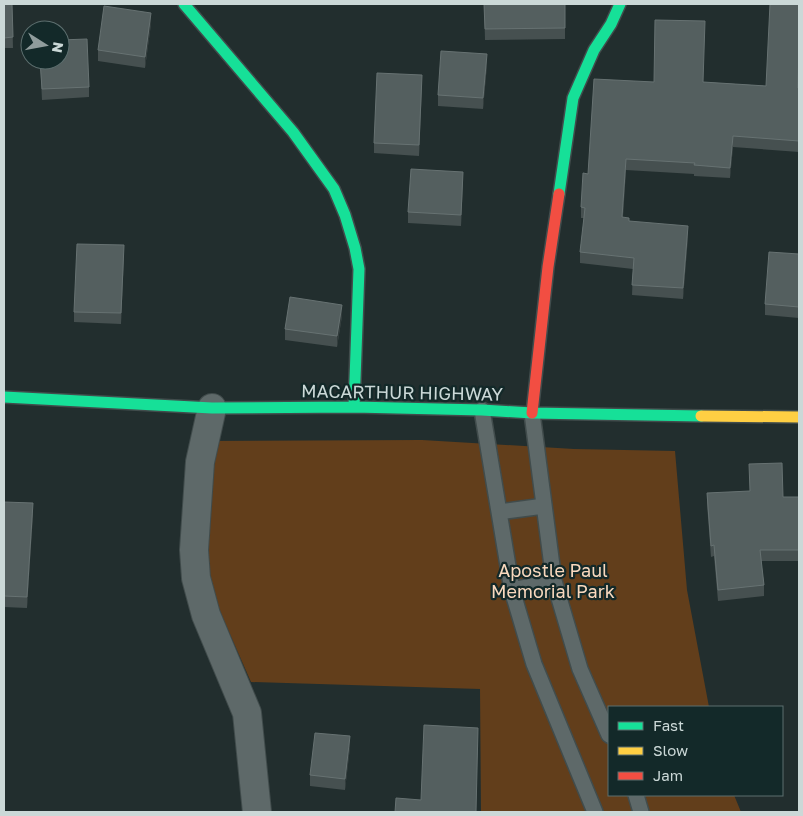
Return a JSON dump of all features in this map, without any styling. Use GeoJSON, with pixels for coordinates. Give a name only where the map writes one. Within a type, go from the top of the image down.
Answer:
{"type":"FeatureCollection","features":[{"type":"Feature","properties":{"kind":"main road"},"geometry":{"type":"LineString","coordinates":[[184,4],[293,132],[334,189],[345,214],[359,269],[354,407]]}},
{"type":"Feature","properties":{"kind":"main road"},"geometry":{"type":"LineString","coordinates":[[532,413],[548,267],[573,98],[594,50],[611,24],[620,4]]}},
{"type":"Feature","properties":{"kind":"main road","name":"MACARTHUR HIGHWAY"},"geometry":{"type":"LineString","coordinates":[[4,396],[212,408],[354,407],[532,413],[799,417]]}},
{"type":"Feature","properties":{"kind":"street"},"geometry":{"type":"LineString","coordinates":[[212,408],[200,462],[194,550],[196,578],[206,615],[247,713],[258,812]]}},
{"type":"Feature","properties":{"kind":"lane"},"geometry":{"type":"LineString","coordinates":[[482,410],[512,590],[534,664],[595,812]]}},
{"type":"Feature","properties":{"kind":"lane"},"geometry":{"type":"LineString","coordinates":[[532,413],[554,581],[580,669],[608,733]]}},
{"type":"Feature","properties":{"kind":"lane"},"geometry":{"type":"LineString","coordinates":[[500,512],[544,506]]}},
{"type":"Feature","properties":{"kind":"lane"},"geometry":{"type":"LineString","coordinates":[[512,590],[554,581]]}},
{"type":"Feature","properties":{"kind":"lane"},"geometry":{"type":"LineString","coordinates":[[636,796],[641,812]]}},
{"type":"Feature","properties":{"kind":"green space","name":"Apostle Paul Memorial Park"},"geometry":{"type":"Polygon","coordinates":[[[422,440],[574,449],[675,451],[687,590],[709,706],[608,706],[608,796],[734,796],[741,812],[481,812],[480,689],[251,682],[207,582],[209,441],[422,440]]]}},
{"type":"Feature","properties":{"kind":"building"},"geometry":{"type":"Polygon","coordinates":[[[4,4],[12,4],[13,37],[4,38],[4,4]]]}},
{"type":"Feature","properties":{"kind":"building"},"geometry":{"type":"Polygon","coordinates":[[[484,4],[565,4],[565,28],[485,29],[484,4]]]}},
{"type":"Feature","properties":{"kind":"building"},"geometry":{"type":"Polygon","coordinates":[[[770,4],[799,4],[799,141],[733,136],[730,168],[694,165],[695,163],[626,159],[622,217],[629,218],[629,221],[688,226],[683,288],[632,285],[634,258],[580,252],[585,208],[581,207],[583,173],[588,174],[594,79],[654,82],[655,20],[705,21],[703,82],[766,86],[770,4]]]}},
{"type":"Feature","properties":{"kind":"building"},"geometry":{"type":"Polygon","coordinates":[[[104,6],[151,13],[145,57],[98,50],[104,6]]]}},
{"type":"Feature","properties":{"kind":"building"},"geometry":{"type":"Polygon","coordinates":[[[87,39],[89,87],[42,89],[41,70],[70,70],[70,40],[87,39]]]}},
{"type":"Feature","properties":{"kind":"building"},"geometry":{"type":"Polygon","coordinates":[[[441,51],[487,54],[483,98],[438,95],[441,51]]]}},
{"type":"Feature","properties":{"kind":"building"},"geometry":{"type":"Polygon","coordinates":[[[377,73],[422,75],[419,145],[374,143],[377,73]]]}},
{"type":"Feature","properties":{"kind":"building"},"geometry":{"type":"Polygon","coordinates":[[[411,169],[463,172],[461,215],[408,212],[411,169]]]}},
{"type":"Feature","properties":{"kind":"building"},"geometry":{"type":"Polygon","coordinates":[[[77,244],[124,245],[121,313],[74,312],[77,244]]]}},
{"type":"Feature","properties":{"kind":"building"},"geometry":{"type":"Polygon","coordinates":[[[769,252],[799,254],[799,307],[765,304],[769,252]]]}},
{"type":"Feature","properties":{"kind":"building"},"geometry":{"type":"Polygon","coordinates":[[[290,297],[342,305],[337,336],[285,329],[290,297]]]}},
{"type":"Feature","properties":{"kind":"building"},"geometry":{"type":"Polygon","coordinates":[[[782,463],[783,497],[799,497],[799,550],[760,550],[764,585],[718,590],[714,545],[711,546],[707,493],[750,491],[749,464],[782,463]]]}},
{"type":"Feature","properties":{"kind":"building"},"geometry":{"type":"Polygon","coordinates":[[[4,502],[33,503],[27,597],[4,596],[4,502]]]}},
{"type":"Feature","properties":{"kind":"building"},"geometry":{"type":"Polygon","coordinates":[[[424,725],[478,728],[476,812],[395,812],[396,798],[421,800],[424,725]]]}},
{"type":"Feature","properties":{"kind":"building"},"geometry":{"type":"Polygon","coordinates":[[[315,733],[350,736],[345,779],[310,775],[315,733]]]}},
{"type":"Feature","properties":{"kind":"traffic: fast"},"geometry":{"type":"LineString","coordinates":[[184,4],[293,132],[334,189],[345,215],[359,269],[354,407]]}},
{"type":"Feature","properties":{"kind":"traffic: fast"},"geometry":{"type":"LineString","coordinates":[[559,194],[573,98],[594,50],[611,24],[620,4]]}},
{"type":"Feature","properties":{"kind":"traffic: fast"},"geometry":{"type":"LineString","coordinates":[[4,397],[212,408],[354,407],[701,416]]}},
{"type":"Feature","properties":{"kind":"traffic: slow"},"geometry":{"type":"LineString","coordinates":[[701,416],[799,417]]}},
{"type":"Feature","properties":{"kind":"traffic: jam"},"geometry":{"type":"LineString","coordinates":[[532,413],[548,267],[559,194]]}}]}
